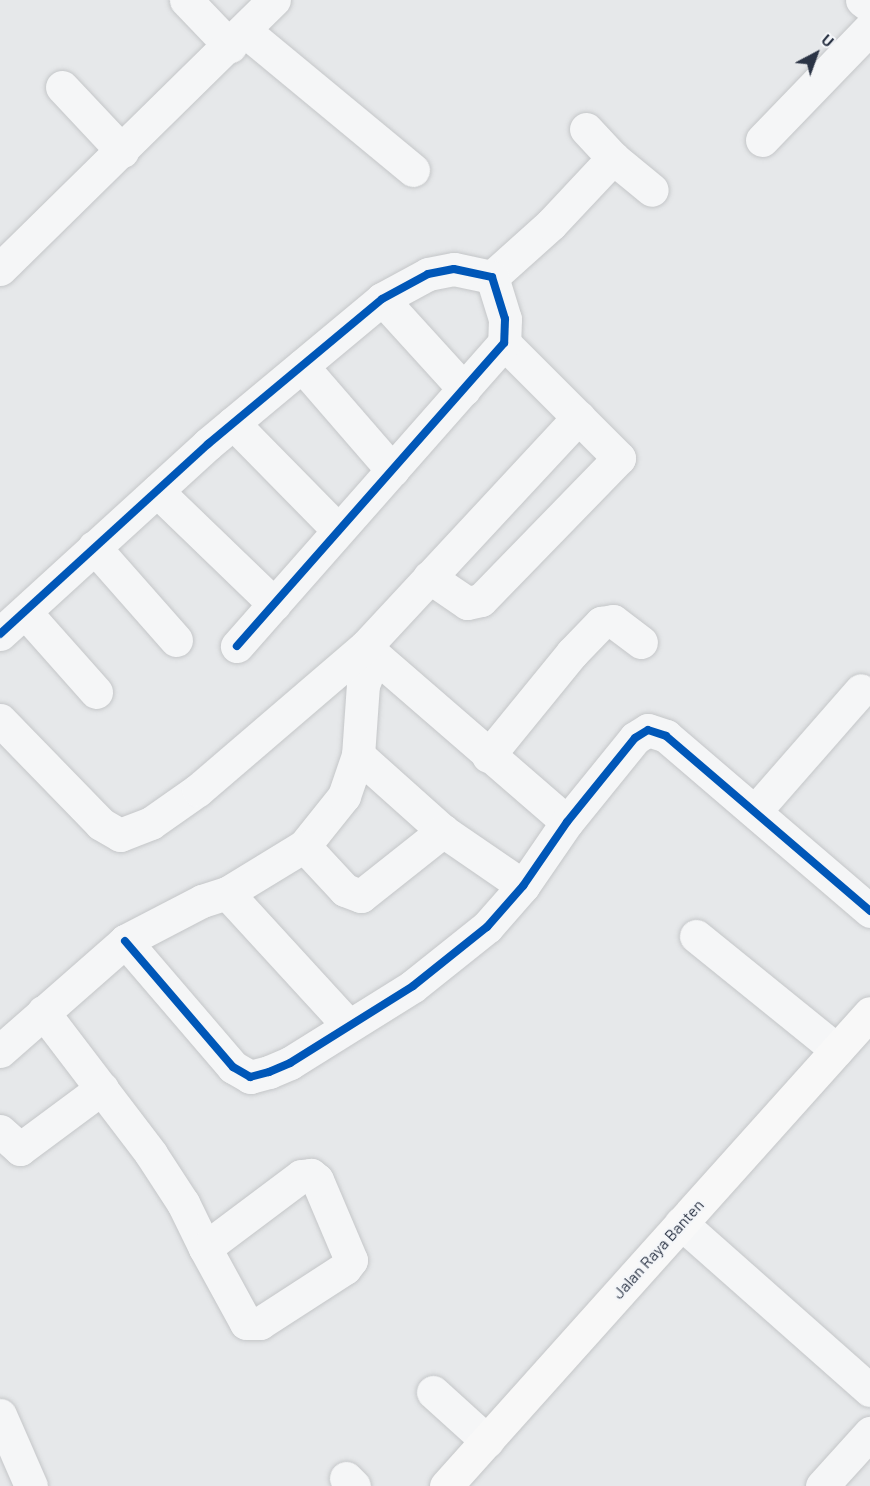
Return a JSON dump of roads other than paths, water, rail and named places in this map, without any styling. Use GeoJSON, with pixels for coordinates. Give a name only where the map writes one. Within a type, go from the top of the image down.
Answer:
{"type":"FeatureCollection","features":[{"type":"Feature","properties":{"kind":"main road","name":"Jalan Raya Banten"},"geometry":{"type":"LineString","coordinates":[[446,1486],[691,1231],[870,1012]]}},
{"type":"Feature","properties":{"kind":"street"},"geometry":{"type":"LineString","coordinates":[[186,0],[413,170]]}},
{"type":"Feature","properties":{"kind":"street"},"geometry":{"type":"LineString","coordinates":[[0,269],[238,39],[274,0]]}},
{"type":"Feature","properties":{"kind":"street"},"geometry":{"type":"LineString","coordinates":[[862,0],[870,6]]}},
{"type":"Feature","properties":{"kind":"street"},"geometry":{"type":"LineString","coordinates":[[762,141],[870,28]]}},
{"type":"Feature","properties":{"kind":"street"},"geometry":{"type":"LineString","coordinates":[[62,87],[122,151]]}},
{"type":"Feature","properties":{"kind":"street"},"geometry":{"type":"LineString","coordinates":[[586,129],[613,158],[651,190]]}},
{"type":"Feature","properties":{"kind":"street"},"geometry":{"type":"LineString","coordinates":[[492,277],[551,224],[613,158]]}},
{"type":"Feature","properties":{"kind":"street"},"geometry":{"type":"LineString","coordinates":[[0,634],[233,423],[382,299],[428,274],[454,269],[492,277]]}},
{"type":"Feature","properties":{"kind":"street"},"geometry":{"type":"LineString","coordinates":[[237,646],[504,343],[506,319],[492,277]]}},
{"type":"Feature","properties":{"kind":"street"},"geometry":{"type":"LineString","coordinates":[[382,299],[464,389]]}},
{"type":"Feature","properties":{"kind":"street"},"geometry":{"type":"LineString","coordinates":[[429,577],[467,603],[481,600],[614,467],[619,458],[614,450],[504,343]]}},
{"type":"Feature","properties":{"kind":"street"},"geometry":{"type":"LineString","coordinates":[[302,366],[393,470]]}},
{"type":"Feature","properties":{"kind":"street"},"geometry":{"type":"LineString","coordinates":[[0,720],[101,824],[120,835],[151,823],[198,790],[370,651],[429,577],[579,417]]}},
{"type":"Feature","properties":{"kind":"street"},"geometry":{"type":"LineString","coordinates":[[233,423],[338,530]]}},
{"type":"Feature","properties":{"kind":"street"},"geometry":{"type":"LineString","coordinates":[[157,491],[274,604]]}},
{"type":"Feature","properties":{"kind":"street"},"geometry":{"type":"LineString","coordinates":[[94,547],[176,640]]}},
{"type":"Feature","properties":{"kind":"street"},"geometry":{"type":"LineString","coordinates":[[25,612],[96,692]]}},
{"type":"Feature","properties":{"kind":"street"},"geometry":{"type":"LineString","coordinates":[[488,756],[572,653],[601,623],[613,621],[641,642]]}},
{"type":"Feature","properties":{"kind":"street"},"geometry":{"type":"LineString","coordinates":[[0,1051],[125,941],[202,901],[226,893],[303,846],[344,796],[358,755],[363,684],[370,651]]}},
{"type":"Feature","properties":{"kind":"street"},"geometry":{"type":"LineString","coordinates":[[370,651],[488,756],[567,822]]}},
{"type":"Feature","properties":{"kind":"street"},"geometry":{"type":"LineString","coordinates":[[756,810],[861,690]]}},
{"type":"Feature","properties":{"kind":"street"},"geometry":{"type":"LineString","coordinates":[[125,941],[233,1067],[250,1077],[290,1063],[413,986],[487,927],[523,886],[567,822],[635,738],[648,730],[666,736],[756,810],[870,911]]}},
{"type":"Feature","properties":{"kind":"street"},"geometry":{"type":"LineString","coordinates":[[358,755],[443,831],[523,886]]}},
{"type":"Feature","properties":{"kind":"street"},"geometry":{"type":"LineString","coordinates":[[303,846],[345,890],[361,896],[443,831]]}},
{"type":"Feature","properties":{"kind":"street"},"geometry":{"type":"LineString","coordinates":[[226,893],[348,1025]]}},
{"type":"Feature","properties":{"kind":"street"},"geometry":{"type":"LineString","coordinates":[[696,936],[837,1050]]}},
{"type":"Feature","properties":{"kind":"street"},"geometry":{"type":"LineString","coordinates":[[43,1012],[151,1154],[183,1203],[205,1248],[246,1323],[253,1326],[345,1268],[351,1260],[317,1180],[311,1175],[301,1176],[205,1248]]}},
{"type":"Feature","properties":{"kind":"street"},"geometry":{"type":"LineString","coordinates":[[0,1131],[20,1149],[102,1088]]}},
{"type":"Feature","properties":{"kind":"street"},"geometry":{"type":"LineString","coordinates":[[691,1231],[870,1390]]}},
{"type":"Feature","properties":{"kind":"street"},"geometry":{"type":"LineString","coordinates":[[433,1392],[487,1441]]}},
{"type":"Feature","properties":{"kind":"street"},"geometry":{"type":"LineString","coordinates":[[0,1415],[31,1486]]}},
{"type":"Feature","properties":{"kind":"street"},"geometry":{"type":"LineString","coordinates":[[822,1486],[870,1433]]}}]}
